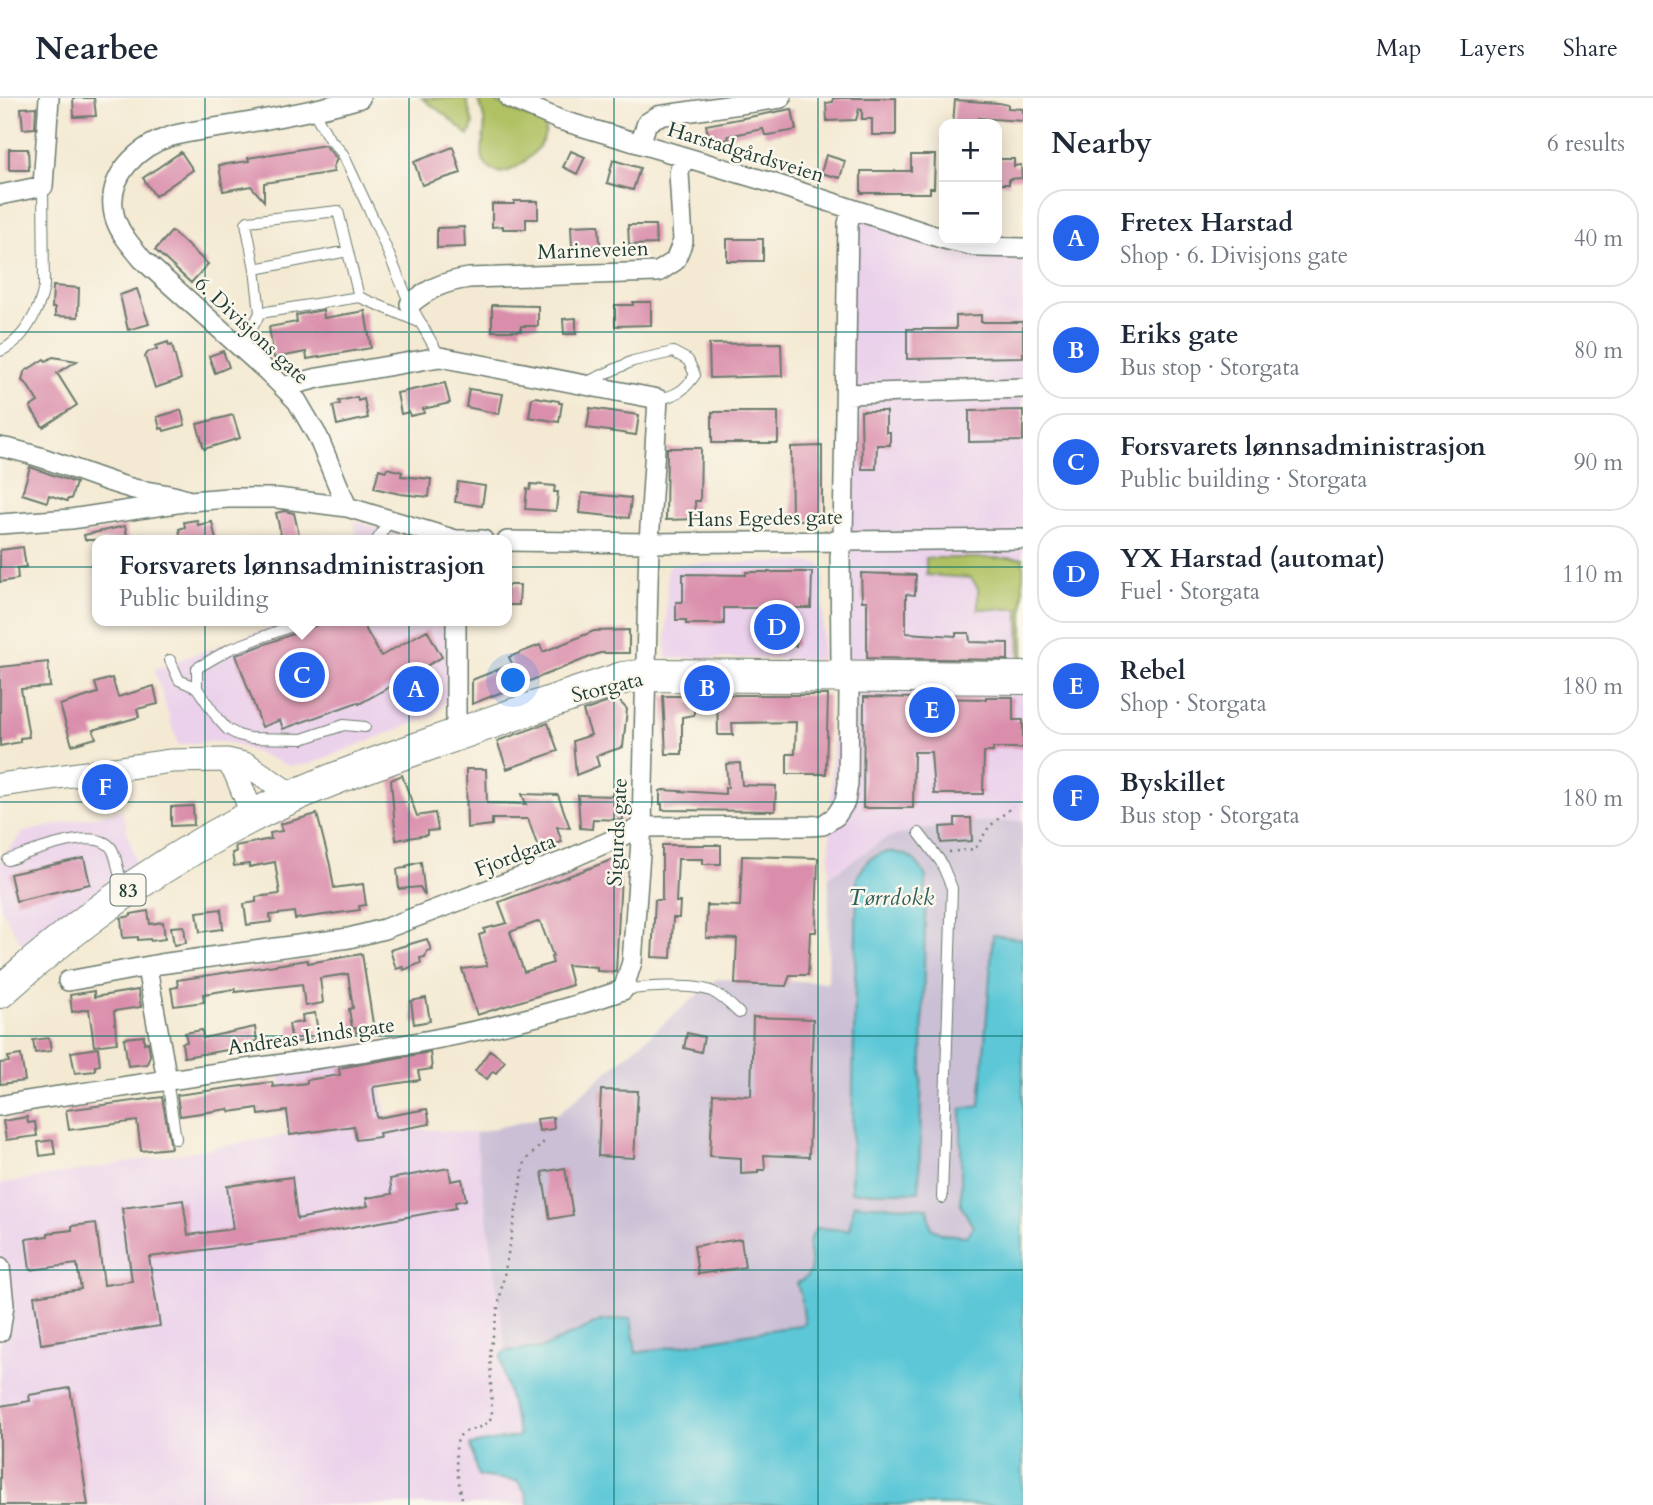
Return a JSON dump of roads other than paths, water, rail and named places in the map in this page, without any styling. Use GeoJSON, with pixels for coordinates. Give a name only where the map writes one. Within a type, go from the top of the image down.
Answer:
{"type":"FeatureCollection","features":[{"type":"Feature","properties":{"kind":"highway","name":"Storgata"},"geometry":{"type":"LineString","coordinates":[[253,816],[293,796],[456,735],[624,678],[647,675],[1023,678]]}},
{"type":"Feature","properties":{"kind":"highway","name":"83"},"geometry":{"type":"LineString","coordinates":[[0,992],[70,933],[126,892],[253,816]]}},
{"type":"Feature","properties":{"kind":"street"},"geometry":{"type":"LineString","coordinates":[[0,195],[43,187],[49,98]]}},
{"type":"Feature","properties":{"kind":"street"},"geometry":{"type":"LineString","coordinates":[[313,110],[360,98]]}},
{"type":"Feature","properties":{"kind":"street","name":"Harstadgårdsveien"},"geometry":{"type":"LineString","coordinates":[[509,98],[560,120],[939,237]]}},
{"type":"Feature","properties":{"kind":"street"},"geometry":{"type":"LineString","coordinates":[[640,143],[647,124],[658,116],[781,98]]}},
{"type":"Feature","properties":{"kind":"street","name":"6. Divisjons gate"},"geometry":{"type":"LineString","coordinates":[[313,110],[173,136],[147,147],[128,162],[118,177],[113,197],[114,215],[124,237],[142,259],[297,401],[318,437],[347,508]]}},
{"type":"Feature","properties":{"kind":"street","name":"Marineveien"},"geometry":{"type":"LineString","coordinates":[[410,304],[445,281],[658,272],[675,261],[683,241],[680,173],[684,157]]}},
{"type":"Feature","properties":{"kind":"street","name":"Fjordgata"},"geometry":{"type":"LineString","coordinates":[[68,981],[349,938],[384,929],[545,868],[642,827],[810,826],[823,825],[836,816],[845,802],[848,784],[849,692],[841,661],[839,556],[843,540],[848,225],[851,210]]}},
{"type":"Feature","properties":{"kind":"street","name":"Harstadgårdsveien"},"geometry":{"type":"LineString","coordinates":[[972,245],[1023,248]]}},
{"type":"Feature","properties":{"kind":"street"},"geometry":{"type":"LineString","coordinates":[[283,387],[318,378],[440,357],[658,398]]}},
{"type":"Feature","properties":{"kind":"street"},"geometry":{"type":"LineString","coordinates":[[847,394],[1023,388]]}},
{"type":"Feature","properties":{"kind":"street","name":"Sigurds gate"},"geometry":{"type":"LineString","coordinates":[[623,990],[632,962],[642,827],[649,543],[658,398]]}},
{"type":"Feature","properties":{"kind":"street"},"geometry":{"type":"LineString","coordinates":[[0,447],[25,451],[136,489],[170,493],[190,501]]}},
{"type":"Feature","properties":{"kind":"street"},"geometry":{"type":"LineString","coordinates":[[0,524],[71,519],[190,501],[277,498],[347,508],[438,535]]}},
{"type":"Feature","properties":{"kind":"street","name":"Hans Egedes gate"},"geometry":{"type":"LineString","coordinates":[[512,541],[649,543],[1023,539]]}},
{"type":"Feature","properties":{"kind":"street"},"geometry":{"type":"LineString","coordinates":[[456,626],[456,735]]}},
{"type":"Feature","properties":{"kind":"street"},"geometry":{"type":"LineString","coordinates":[[0,785],[171,761],[227,760],[248,765],[293,796]]}},
{"type":"Feature","properties":{"kind":"street"},"geometry":{"type":"LineString","coordinates":[[227,760],[236,774],[253,816]]}},
{"type":"Feature","properties":{"kind":"street"},"geometry":{"type":"LineString","coordinates":[[147,968],[167,1080]]}},
{"type":"Feature","properties":{"kind":"street","name":"Andreas Linds gate"},"geometry":{"type":"LineString","coordinates":[[0,1106],[478,1032],[545,1016],[623,990]]}},
{"type":"Feature","properties":{"kind":"street"},"geometry":{"type":"LineString","coordinates":[[0,1267],[4,1305],[0,1332]]}},
{"type":"Feature","properties":{"kind":"lane"},"geometry":{"type":"LineString","coordinates":[[313,110],[328,137],[343,154],[410,304],[440,357]]}},
{"type":"Feature","properties":{"kind":"lane"},"geometry":{"type":"LineString","coordinates":[[0,351],[17,339],[41,303],[44,287],[43,187]]}},
{"type":"Feature","properties":{"kind":"lane"},"geometry":{"type":"LineString","coordinates":[[241,349],[260,313],[246,223],[248,221],[338,211],[359,297]]}},
{"type":"Feature","properties":{"kind":"lane"},"geometry":{"type":"LineString","coordinates":[[255,269],[348,251]]}},
{"type":"Feature","properties":{"kind":"lane"},"geometry":{"type":"LineString","coordinates":[[260,313],[359,297],[421,323]]}},
{"type":"Feature","properties":{"kind":"lane"},"geometry":{"type":"LineString","coordinates":[[581,384],[633,361],[673,352],[688,360],[695,375],[688,386],[673,397],[658,398]]}},
{"type":"Feature","properties":{"kind":"lane"},"geometry":{"type":"LineString","coordinates":[[380,535],[389,521]]}},
{"type":"Feature","properties":{"kind":"lane"},"geometry":{"type":"LineString","coordinates":[[197,688],[197,668],[230,649],[291,626]]}},
{"type":"Feature","properties":{"kind":"lane"},"geometry":{"type":"LineString","coordinates":[[170,660],[179,680],[197,688],[227,729],[250,738],[302,739],[344,724],[365,727]]}},
{"type":"Feature","properties":{"kind":"lane"},"geometry":{"type":"LineString","coordinates":[[919,833],[941,862],[952,888],[942,1198]]}},
{"type":"Feature","properties":{"kind":"lane"},"geometry":{"type":"LineString","coordinates":[[8,860],[77,840],[96,839],[106,842],[113,850],[120,880],[126,892]]}},
{"type":"Feature","properties":{"kind":"lane"},"geometry":{"type":"LineString","coordinates":[[623,990],[646,986],[707,989],[724,999],[739,1013]]}},
{"type":"Feature","properties":{"kind":"lane"},"geometry":{"type":"LineString","coordinates":[[167,1080],[176,1139]]}},
{"type":"Feature","properties":{"kind":"water","name":"Tørrdokk"},"geometry":{"type":"Polygon","coordinates":[[[884,852],[909,857],[926,877],[919,1192],[851,1192],[857,877],[869,859],[884,852]]]}},
{"type":"Feature","properties":{"kind":"water"},"geometry":{"type":"Polygon","coordinates":[[[993,935],[1023,939],[1023,1505],[528,1505],[526,1493],[517,1481],[478,1476],[470,1445],[519,1436],[504,1376],[501,1356],[506,1351],[542,1348],[601,1321],[631,1318],[636,1353],[805,1324],[797,1283],[810,1271],[810,1240],[816,1228],[849,1230],[854,1204],[928,1208],[931,1228],[942,1234],[967,1236],[973,1227],[961,1205],[961,1109],[980,1106],[993,935]]]}},
{"type":"Feature","properties":{"kind":"place","name":"YX Harstad (automat)"},"geometry":{"type":"Point","coordinates":[777,627]}},
{"type":"Feature","properties":{"kind":"place","name":"Forsvarets lønnsadministrasjon"},"geometry":{"type":"Point","coordinates":[302,675]}},
{"type":"Feature","properties":{"kind":"place","name":"Eriks gate"},"geometry":{"type":"Point","coordinates":[707,688]}},
{"type":"Feature","properties":{"kind":"place","name":"Fretex Harstad"},"geometry":{"type":"Point","coordinates":[416,689]}},
{"type":"Feature","properties":{"kind":"place","name":"Rebel"},"geometry":{"type":"Point","coordinates":[932,710]}},
{"type":"Feature","properties":{"kind":"place","name":"Byskillet"},"geometry":{"type":"Point","coordinates":[105,787]}}]}
